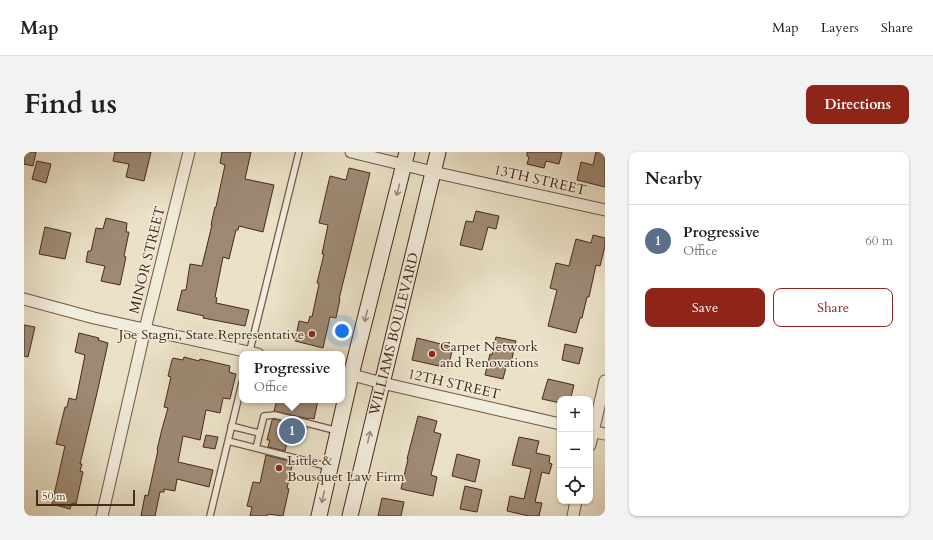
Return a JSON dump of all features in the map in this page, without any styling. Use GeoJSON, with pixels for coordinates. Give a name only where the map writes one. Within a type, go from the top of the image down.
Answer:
{"type":"FeatureCollection","features":[{"type":"Feature","properties":{"kind":"main road","name":"WILLIAMS BOULEVARD"},"geometry":{"type":"LineString","coordinates":[[350,516],[438,152]]}},
{"type":"Feature","properties":{"kind":"main road"},"geometry":{"type":"LineString","coordinates":[[345,386],[347,373],[405,158]]}},
{"type":"Feature","properties":{"kind":"main road"},"geometry":{"type":"LineString","coordinates":[[319,516],[338,431],[342,403]]}},
{"type":"Feature","properties":{"kind":"street","name":"MINOR STREET"},"geometry":{"type":"LineString","coordinates":[[102,516],[145,329],[189,152]]}},
{"type":"Feature","properties":{"kind":"street","name":"13TH STREET"},"geometry":{"type":"LineString","coordinates":[[351,152],[405,158],[433,172],[605,210]]}},
{"type":"Feature","properties":{"kind":"street"},"geometry":{"type":"LineString","coordinates":[[24,299],[94,318],[243,351]]}},
{"type":"Feature","properties":{"kind":"street","name":"12TH STREET"},"geometry":{"type":"LineString","coordinates":[[347,373],[382,384],[557,423]]}},
{"type":"Feature","properties":{"kind":"street"},"geometry":{"type":"LineString","coordinates":[[593,427],[605,380]]}},
{"type":"Feature","properties":{"kind":"street"},"geometry":{"type":"LineString","coordinates":[[593,431],[605,434]]}},
{"type":"Feature","properties":{"kind":"street"},"geometry":{"type":"LineString","coordinates":[[573,516],[575,504]]}},
{"type":"Feature","properties":{"kind":"lane"},"geometry":{"type":"LineString","coordinates":[[252,351],[299,152]]}},
{"type":"Feature","properties":{"kind":"lane"},"geometry":{"type":"LineString","coordinates":[[210,516],[239,395]]}},
{"type":"Feature","properties":{"kind":"lane"},"geometry":{"type":"LineString","coordinates":[[256,448],[264,416],[275,415],[338,431]]}},
{"type":"Feature","properties":{"kind":"lane"},"geometry":{"type":"LineString","coordinates":[[231,426],[259,433]]}},
{"type":"Feature","properties":{"kind":"lane"},"geometry":{"type":"LineString","coordinates":[[228,441],[330,467]]}},
{"type":"Feature","properties":{"kind":"building"},"geometry":{"type":"Polygon","coordinates":[[[24,152],[36,152],[33,166],[24,164],[24,152]]]}},
{"type":"Feature","properties":{"kind":"building"},"geometry":{"type":"Polygon","coordinates":[[[115,152],[151,152],[144,181],[126,177],[129,164],[113,161],[115,152]]]}},
{"type":"Feature","properties":{"kind":"building"},"geometry":{"type":"Polygon","coordinates":[[[222,152],[251,152],[245,179],[274,185],[263,232],[239,226],[238,230],[236,230],[229,259],[223,257],[215,297],[217,298],[216,303],[249,310],[245,326],[203,318],[204,316],[177,310],[182,290],[186,290],[190,264],[202,266],[225,165],[220,163],[222,152]]]}},
{"type":"Feature","properties":{"kind":"building"},"geometry":{"type":"Polygon","coordinates":[[[527,152],[562,152],[559,164],[546,161],[544,168],[527,164],[529,157],[527,156],[527,152]]]}},
{"type":"Feature","properties":{"kind":"building"},"geometry":{"type":"Polygon","coordinates":[[[596,152],[605,152],[605,187],[577,180],[581,162],[593,165],[596,152]]]}},
{"type":"Feature","properties":{"kind":"building"},"geometry":{"type":"Polygon","coordinates":[[[37,161],[51,164],[46,183],[32,179],[37,161]]]}},
{"type":"Feature","properties":{"kind":"building"},"geometry":{"type":"Polygon","coordinates":[[[349,168],[370,173],[339,299],[336,318],[330,317],[323,348],[295,341],[299,321],[308,323],[310,316],[312,317],[319,284],[317,283],[324,254],[322,254],[328,225],[319,223],[330,176],[346,180],[349,168]]]}},
{"type":"Feature","properties":{"kind":"building"},"geometry":{"type":"Polygon","coordinates":[[[476,211],[499,216],[496,229],[488,227],[482,250],[460,245],[466,221],[473,222],[476,211]]]}},
{"type":"Feature","properties":{"kind":"building"},"geometry":{"type":"Polygon","coordinates":[[[106,218],[127,223],[126,232],[129,232],[124,256],[126,257],[120,285],[101,281],[105,266],[86,262],[88,251],[91,251],[96,228],[103,229],[106,218]]]}},
{"type":"Feature","properties":{"kind":"building"},"geometry":{"type":"Polygon","coordinates":[[[45,227],[71,233],[65,259],[39,254],[45,227]]]}},
{"type":"Feature","properties":{"kind":"building"},"geometry":{"type":"Polygon","coordinates":[[[593,235],[605,238],[605,246],[600,266],[596,265],[589,297],[587,297],[582,318],[580,318],[576,333],[548,326],[557,290],[550,288],[556,263],[569,266],[576,239],[591,243],[593,235]]]}},
{"type":"Feature","properties":{"kind":"building"},"geometry":{"type":"Polygon","coordinates":[[[24,325],[35,327],[28,357],[24,356],[24,325]]]}},
{"type":"Feature","properties":{"kind":"building"},"geometry":{"type":"Polygon","coordinates":[[[79,333],[99,338],[98,340],[108,343],[80,464],[82,464],[80,471],[83,472],[76,504],[72,503],[70,509],[52,504],[65,446],[56,444],[65,407],[67,407],[69,398],[76,400],[85,355],[75,352],[79,333]]]}},
{"type":"Feature","properties":{"kind":"building"},"geometry":{"type":"Polygon","coordinates":[[[496,337],[516,341],[511,363],[507,363],[503,379],[485,375],[496,337]]]}},
{"type":"Feature","properties":{"kind":"building","name":"Carpet Network and Renovations"},"geometry":{"type":"Polygon","coordinates":[[[417,338],[453,347],[448,368],[412,360],[417,338]]]}},
{"type":"Feature","properties":{"kind":"building"},"geometry":{"type":"Polygon","coordinates":[[[565,344],[583,348],[579,364],[562,360],[565,344]]]}},
{"type":"Feature","properties":{"kind":"building"},"geometry":{"type":"Polygon","coordinates":[[[184,357],[230,366],[229,372],[236,374],[230,399],[223,398],[220,413],[206,410],[200,440],[183,436],[178,462],[213,470],[209,487],[177,479],[175,491],[164,489],[164,492],[160,492],[155,516],[141,516],[145,495],[148,496],[157,450],[168,408],[164,407],[171,377],[168,376],[172,360],[173,358],[183,360],[184,357]]]}},
{"type":"Feature","properties":{"kind":"building"},"geometry":{"type":"Polygon","coordinates":[[[548,379],[574,385],[571,396],[557,396],[557,402],[542,399],[548,379]]]}},
{"type":"Feature","properties":{"kind":"building"},"geometry":{"type":"Polygon","coordinates":[[[276,403],[317,403],[314,419],[274,411],[276,403]]]}},
{"type":"Feature","properties":{"kind":"building"},"geometry":{"type":"Polygon","coordinates":[[[418,416],[437,421],[434,432],[441,434],[431,475],[437,477],[433,496],[401,489],[418,416]]]}},
{"type":"Feature","properties":{"kind":"building"},"geometry":{"type":"Polygon","coordinates":[[[275,419],[307,428],[306,435],[301,434],[299,440],[288,438],[285,451],[268,447],[270,440],[267,440],[272,420],[275,419]]]}},
{"type":"Feature","properties":{"kind":"building"},"geometry":{"type":"Polygon","coordinates":[[[206,435],[218,437],[215,449],[203,447],[206,435]]]}},
{"type":"Feature","properties":{"kind":"building"},"geometry":{"type":"Polygon","coordinates":[[[519,437],[539,441],[536,453],[550,456],[549,463],[552,464],[549,474],[542,472],[535,502],[542,503],[539,516],[529,516],[507,511],[510,496],[524,499],[531,469],[512,465],[519,437]]]}},
{"type":"Feature","properties":{"kind":"building"},"geometry":{"type":"Polygon","coordinates":[[[457,454],[480,460],[475,482],[452,476],[457,454]]]}},
{"type":"Feature","properties":{"kind":"building"},"geometry":{"type":"Polygon","coordinates":[[[266,455],[293,462],[283,516],[268,514],[267,516],[250,516],[252,507],[247,506],[253,482],[260,483],[266,455]]]}},
{"type":"Feature","properties":{"kind":"building"},"geometry":{"type":"Polygon","coordinates":[[[465,486],[482,490],[477,512],[460,509],[465,486]]]}},
{"type":"Feature","properties":{"kind":"building"},"geometry":{"type":"Polygon","coordinates":[[[382,498],[404,502],[401,516],[378,516],[382,498]]]}},
{"type":"Feature","properties":{"kind":"place","name":"Joe Stagni, State Representative"},"geometry":{"type":"Point","coordinates":[312,334]}},
{"type":"Feature","properties":{"kind":"place","name":"Carpet Network and Renovations"},"geometry":{"type":"Point","coordinates":[432,354]}},
{"type":"Feature","properties":{"kind":"place","name":"Progressive"},"geometry":{"type":"Point","coordinates":[292,431]}},
{"type":"Feature","properties":{"kind":"place","name":"Little & Bousquet Law Firm"},"geometry":{"type":"Point","coordinates":[279,468]}}]}
